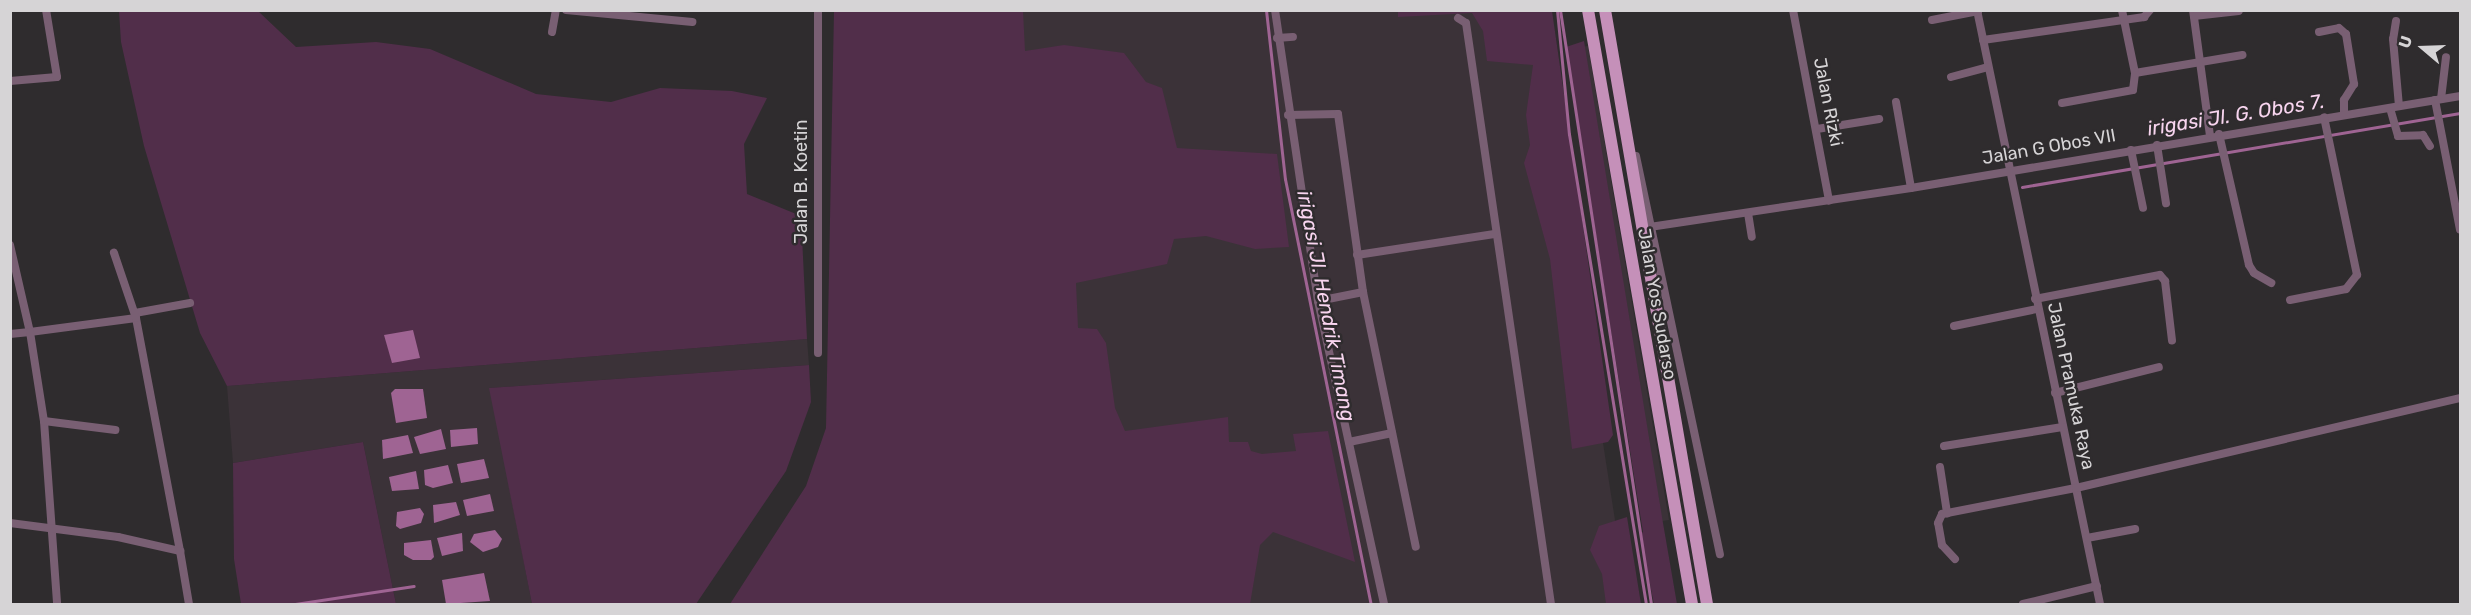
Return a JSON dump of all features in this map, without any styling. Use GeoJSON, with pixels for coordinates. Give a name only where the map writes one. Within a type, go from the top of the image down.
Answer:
{"type":"FeatureCollection","features":[{"type":"Feature","properties":{"kind":"main road","name":"Jalan Yos Sudarso"},"geometry":{"type":"LineString","coordinates":[[1588,10],[1692,604]]}},
{"type":"Feature","properties":{"kind":"main road","name":"Jalan Yos Sudarso"},"geometry":{"type":"LineString","coordinates":[[1605,10],[1707,604]]}},
{"type":"Feature","properties":{"kind":"main road"},"geometry":{"type":"LineString","coordinates":[[1591,30],[1608,28]]}},
{"type":"Feature","properties":{"kind":"main road"},"geometry":{"type":"LineString","coordinates":[[1663,441],[1679,437]]}},
{"type":"Feature","properties":{"kind":"street"},"geometry":{"type":"LineString","coordinates":[[10,81],[57,77],[46,10]]}},
{"type":"Feature","properties":{"kind":"street"},"geometry":{"type":"LineString","coordinates":[[552,32],[556,10]]}},
{"type":"Feature","properties":{"kind":"street"},"geometry":{"type":"LineString","coordinates":[[566,10],[634,13],[692,22]]}},
{"type":"Feature","properties":{"kind":"street","name":"Jalan B. Koetin"},"geometry":{"type":"LineString","coordinates":[[818,10],[818,354]]}},
{"type":"Feature","properties":{"kind":"street"},"geometry":{"type":"LineString","coordinates":[[1275,10],[1288,115],[1318,301],[1384,604]]}},
{"type":"Feature","properties":{"kind":"street"},"geometry":{"type":"LineString","coordinates":[[1605,10],[1720,554]]}},
{"type":"Feature","properties":{"kind":"street","name":"Jalan Rizki"},"geometry":{"type":"LineString","coordinates":[[1793,10],[1829,201]]}},
{"type":"Feature","properties":{"kind":"street"},"geometry":{"type":"LineString","coordinates":[[2062,103],[2130,93],[2135,86],[2135,73],[2122,10]]}},
{"type":"Feature","properties":{"kind":"street"},"geometry":{"type":"LineString","coordinates":[[1983,40],[2144,17],[2150,10]]}},
{"type":"Feature","properties":{"kind":"street"},"geometry":{"type":"LineString","coordinates":[[1932,20],[1977,11]]}},
{"type":"Feature","properties":{"kind":"street","name":"Jalan Pramuka Raya"},"geometry":{"type":"LineString","coordinates":[[1977,11],[2008,171],[2076,488],[2460,398]]}},
{"type":"Feature","properties":{"kind":"street"},"geometry":{"type":"LineString","coordinates":[[2210,136],[2193,13],[2239,11]]}},
{"type":"Feature","properties":{"kind":"street"},"geometry":{"type":"LineString","coordinates":[[1458,18],[1466,23],[1494,234],[1551,604]]}},
{"type":"Feature","properties":{"kind":"street"},"geometry":{"type":"LineString","coordinates":[[2396,21],[2393,39],[2398,136],[2423,135],[2430,146]]}},
{"type":"Feature","properties":{"kind":"street"},"geometry":{"type":"LineString","coordinates":[[2319,32],[2339,28],[2346,34],[2354,84],[2344,100],[2344,114]]}},
{"type":"Feature","properties":{"kind":"street"},"geometry":{"type":"LineString","coordinates":[[1277,38],[1293,37]]}},
{"type":"Feature","properties":{"kind":"street"},"geometry":{"type":"LineString","coordinates":[[2135,73],[2243,55]]}},
{"type":"Feature","properties":{"kind":"street"},"geometry":{"type":"LineString","coordinates":[[2446,57],[2438,100],[2460,230]]}},
{"type":"Feature","properties":{"kind":"street"},"geometry":{"type":"LineString","coordinates":[[1951,77],[1988,67]]}},
{"type":"Feature","properties":{"kind":"street","name":"Jalan G Obos VII"},"geometry":{"type":"LineString","coordinates":[[1643,228],[1911,188],[2219,134],[2460,96]]}},
{"type":"Feature","properties":{"kind":"street"},"geometry":{"type":"LineString","coordinates":[[1896,102],[1911,188]]}},
{"type":"Feature","properties":{"kind":"street"},"geometry":{"type":"LineString","coordinates":[[1288,115],[1338,114],[1363,292],[1416,547]]}},
{"type":"Feature","properties":{"kind":"street"},"geometry":{"type":"LineString","coordinates":[[2290,300],[2346,289],[2356,281],[2324,117]]}},
{"type":"Feature","properties":{"kind":"street"},"geometry":{"type":"LineString","coordinates":[[1817,129],[1879,119]]}},
{"type":"Feature","properties":{"kind":"street"},"geometry":{"type":"LineString","coordinates":[[2219,134],[2249,265],[2254,273],[2271,283]]}},
{"type":"Feature","properties":{"kind":"street"},"geometry":{"type":"LineString","coordinates":[[2157,145],[2166,203]]}},
{"type":"Feature","properties":{"kind":"street"},"geometry":{"type":"LineString","coordinates":[[2131,150],[2144,208]]}},
{"type":"Feature","properties":{"kind":"street"},"geometry":{"type":"LineString","coordinates":[[1748,213],[1752,237]]}},
{"type":"Feature","properties":{"kind":"street"},"geometry":{"type":"LineString","coordinates":[[1357,255],[1494,234]]}},
{"type":"Feature","properties":{"kind":"street"},"geometry":{"type":"LineString","coordinates":[[10,245],[30,332],[44,421],[57,604]]}},
{"type":"Feature","properties":{"kind":"street"},"geometry":{"type":"LineString","coordinates":[[114,253],[136,315],[189,604]]}},
{"type":"Feature","properties":{"kind":"street"},"geometry":{"type":"LineString","coordinates":[[2035,299],[2160,275],[2165,281],[2172,341]]}},
{"type":"Feature","properties":{"kind":"street"},"geometry":{"type":"LineString","coordinates":[[1318,301],[1363,292]]}},
{"type":"Feature","properties":{"kind":"street"},"geometry":{"type":"LineString","coordinates":[[10,334],[136,315],[190,303]]}},
{"type":"Feature","properties":{"kind":"street"},"geometry":{"type":"LineString","coordinates":[[1954,326],[2037,309]]}},
{"type":"Feature","properties":{"kind":"street"},"geometry":{"type":"LineString","coordinates":[[2055,393],[2159,367]]}},
{"type":"Feature","properties":{"kind":"street"},"geometry":{"type":"LineString","coordinates":[[44,421],[115,430]]}},
{"type":"Feature","properties":{"kind":"street"},"geometry":{"type":"LineString","coordinates":[[1944,446],[2062,427]]}},
{"type":"Feature","properties":{"kind":"street"},"geometry":{"type":"LineString","coordinates":[[1349,442],[1392,433]]}},
{"type":"Feature","properties":{"kind":"street"},"geometry":{"type":"LineString","coordinates":[[1940,467],[1947,513]]}},
{"type":"Feature","properties":{"kind":"street"},"geometry":{"type":"LineString","coordinates":[[1955,559],[1944,549],[1938,523],[1947,513],[2076,488],[2100,604]]}},
{"type":"Feature","properties":{"kind":"street"},"geometry":{"type":"LineString","coordinates":[[10,523],[51,531],[118,537],[180,551]]}},
{"type":"Feature","properties":{"kind":"street"},"geometry":{"type":"LineString","coordinates":[[2087,538],[2135,529]]}},
{"type":"Feature","properties":{"kind":"street"},"geometry":{"type":"LineString","coordinates":[[2023,604],[2044,602],[2097,586]]}},
{"type":"Feature","properties":{"kind":"shaded area"},"geometry":{"type":"Polygon","coordinates":[[[119,11],[258,11],[296,47],[376,42],[430,49],[536,94],[611,102],[660,88],[732,91],[767,98],[744,144],[747,194],[801,216],[807,339],[227,386],[200,333],[144,146],[121,42],[119,11]]]}},
{"type":"Feature","properties":{"kind":"shaded area"},"geometry":{"type":"Polygon","coordinates":[[[834,11],[1023,11],[1025,51],[1064,45],[1124,53],[1146,82],[1162,88],[1177,148],[1277,154],[1289,247],[1255,249],[1206,236],[1174,239],[1167,264],[1076,283],[1078,328],[1097,329],[1106,343],[1115,408],[1125,431],[1228,417],[1229,442],[1248,442],[1251,451],[1262,454],[1296,451],[1293,434],[1328,431],[1355,562],[1273,532],[1260,545],[1250,604],[730,604],[806,486],[826,428],[834,11]]]}},
{"type":"Feature","properties":{"kind":"shaded area"},"geometry":{"type":"Polygon","coordinates":[[[984,11],[1536,11],[1628,604],[1205,604],[1093,489],[984,11]]]}},
{"type":"Feature","properties":{"kind":"shaded area"},"geometry":{"type":"Polygon","coordinates":[[[1398,11],[1552,11],[1613,435],[1608,442],[1572,449],[1550,259],[1524,163],[1530,145],[1526,115],[1533,65],[1487,61],[1483,31],[1472,13],[1398,17],[1398,11]]]}},
{"type":"Feature","properties":{"kind":"shaded area"},"geometry":{"type":"Polygon","coordinates":[[[1584,41],[1677,604],[1654,604],[1640,534],[1643,532],[1566,47],[1584,41]]]}},
{"type":"Feature","properties":{"kind":"shaded area"},"geometry":{"type":"Polygon","coordinates":[[[1588,46],[1669,520],[1642,524],[1567,49],[1588,46]]]}},
{"type":"Feature","properties":{"kind":"shaded area"},"geometry":{"type":"Polygon","coordinates":[[[413,330],[420,358],[392,363],[384,335],[413,330]]]}},
{"type":"Feature","properties":{"kind":"shaded area"},"geometry":{"type":"Polygon","coordinates":[[[807,339],[809,365],[490,388],[532,604],[396,604],[363,442],[233,463],[227,386],[807,339]]]}},
{"type":"Feature","properties":{"kind":"shaded area"},"geometry":{"type":"Polygon","coordinates":[[[809,365],[811,402],[786,471],[696,604],[532,604],[489,388],[809,365]]]}},
{"type":"Feature","properties":{"kind":"shaded area"},"geometry":{"type":"Polygon","coordinates":[[[395,389],[423,389],[427,418],[396,423],[391,393],[395,389]]]}},
{"type":"Feature","properties":{"kind":"shaded area"},"geometry":{"type":"Polygon","coordinates":[[[477,428],[478,444],[451,447],[450,430],[477,428]]]}},
{"type":"Feature","properties":{"kind":"shaded area"},"geometry":{"type":"Polygon","coordinates":[[[441,429],[446,449],[420,454],[414,437],[441,429]]]}},
{"type":"Feature","properties":{"kind":"shaded area"},"geometry":{"type":"Polygon","coordinates":[[[408,435],[413,453],[383,459],[382,440],[408,435]]]}},
{"type":"Feature","properties":{"kind":"shaded area"},"geometry":{"type":"Polygon","coordinates":[[[363,442],[396,604],[241,604],[234,559],[233,463],[363,442]]]}},
{"type":"Feature","properties":{"kind":"shaded area"},"geometry":{"type":"Polygon","coordinates":[[[484,459],[489,478],[461,483],[457,464],[484,459]]]}},
{"type":"Feature","properties":{"kind":"shaded area"},"geometry":{"type":"Polygon","coordinates":[[[448,465],[453,483],[433,488],[425,485],[424,470],[448,465]]]}},
{"type":"Feature","properties":{"kind":"shaded area"},"geometry":{"type":"Polygon","coordinates":[[[416,471],[419,489],[392,491],[389,477],[416,471]]]}},
{"type":"Feature","properties":{"kind":"shaded area"},"geometry":{"type":"Polygon","coordinates":[[[490,494],[494,511],[467,516],[463,500],[490,494]]]}},
{"type":"Feature","properties":{"kind":"shaded area"},"geometry":{"type":"Polygon","coordinates":[[[456,502],[460,515],[434,523],[433,505],[456,502]]]}},
{"type":"Feature","properties":{"kind":"shaded area"},"geometry":{"type":"Polygon","coordinates":[[[420,508],[424,514],[421,523],[400,529],[396,526],[397,512],[420,508]]]}},
{"type":"Feature","properties":{"kind":"shaded area"},"geometry":{"type":"Polygon","coordinates":[[[1627,517],[1641,604],[1606,604],[1602,574],[1590,550],[1599,526],[1627,517]]]}},
{"type":"Feature","properties":{"kind":"shaded area"},"geometry":{"type":"Polygon","coordinates":[[[495,530],[502,539],[498,547],[483,552],[470,542],[474,534],[495,530]]]}},
{"type":"Feature","properties":{"kind":"shaded area"},"geometry":{"type":"Polygon","coordinates":[[[462,533],[463,551],[442,556],[437,538],[462,533]]]}},
{"type":"Feature","properties":{"kind":"shaded area"},"geometry":{"type":"Polygon","coordinates":[[[431,540],[434,557],[431,560],[413,560],[404,555],[404,543],[431,540]]]}},
{"type":"Feature","properties":{"kind":"shaded area"},"geometry":{"type":"Polygon","coordinates":[[[484,573],[490,601],[446,604],[442,580],[484,573]]]}},
{"type":"Feature","properties":{"kind":"waterway","name":"irigasi Jl. Hendrik Timang"},"geometry":{"type":"LineString","coordinates":[[1266,10],[1285,179],[1371,604]]}},
{"type":"Feature","properties":{"kind":"waterway"},"geometry":{"type":"LineString","coordinates":[[1557,10],[1569,134],[1646,604]]}},
{"type":"Feature","properties":{"kind":"waterway"},"geometry":{"type":"LineString","coordinates":[[1560,10],[1651,604]]}},
{"type":"Feature","properties":{"kind":"waterway"},"geometry":{"type":"LineString","coordinates":[[2022,187],[2460,113]]}},
{"type":"Feature","properties":{"kind":"waterway"},"geometry":{"type":"LineString","coordinates":[[295,604],[414,586]]}},
{"type":"Feature","properties":{"kind":"water label","name":"irigasi Jl. G. Obos 7."},"geometry":{"type":"Point","coordinates":[2236,115]}}]}
